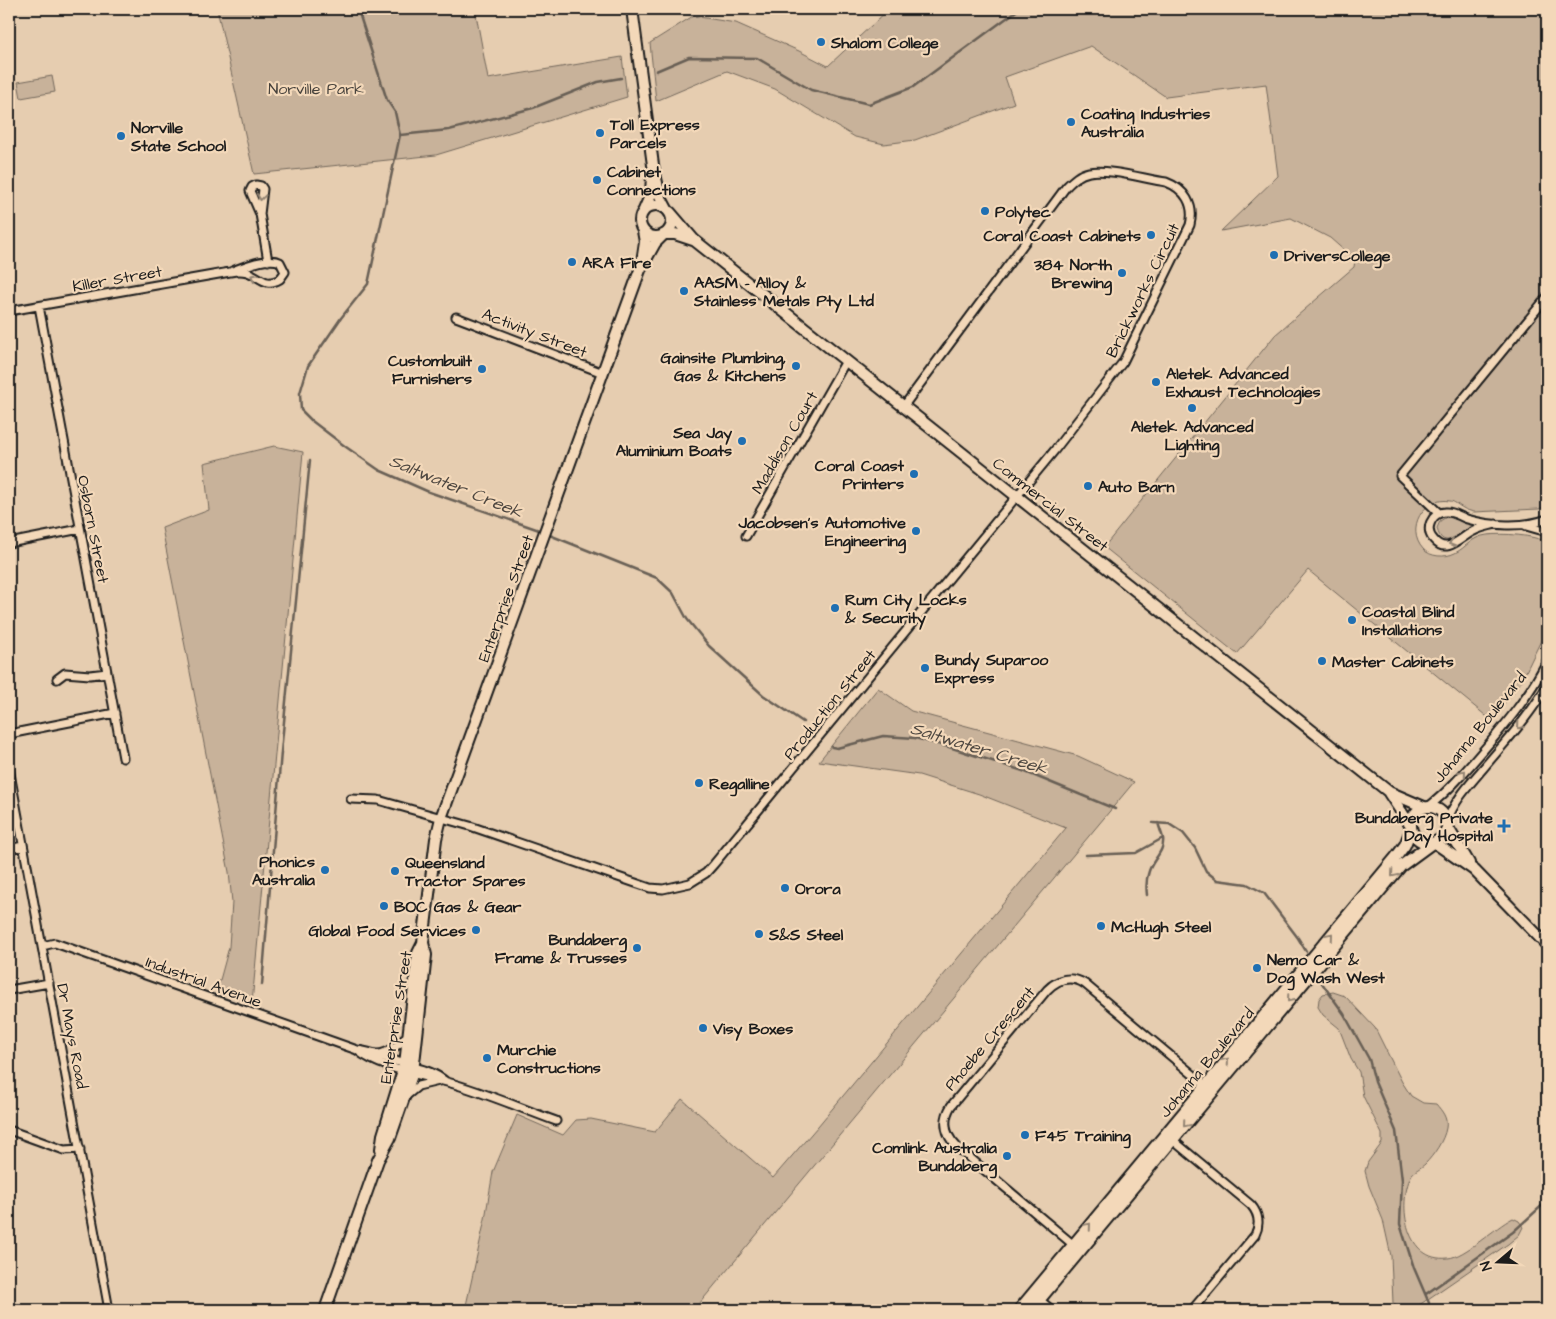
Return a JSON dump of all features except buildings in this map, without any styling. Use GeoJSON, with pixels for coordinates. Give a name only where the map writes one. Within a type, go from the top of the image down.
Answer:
{"type":"FeatureCollection","features":[{"type":"Feature","properties":{"kind":"street"},"geometry":{"type":"LineString","coordinates":[[632,9],[653,165],[660,196],[672,224],[664,235],[653,237],[644,231],[640,221],[651,194],[653,165]]}},
{"type":"Feature","properties":{"kind":"street","name":"Brickworks Circuit"},"geometry":{"type":"LineString","coordinates":[[903,407],[1071,182],[1083,174],[1102,172],[1166,182],[1178,188],[1183,192],[1190,206],[1192,213],[1190,226],[1132,346],[1112,376],[1017,496]]}},
{"type":"Feature","properties":{"kind":"street"},"geometry":{"type":"LineString","coordinates":[[644,210],[653,205],[659,205],[668,211]]}},
{"type":"Feature","properties":{"kind":"street","name":"Commercial Street"},"geometry":{"type":"LineString","coordinates":[[668,211],[694,240],[1389,792],[1426,807]]}},
{"type":"Feature","properties":{"kind":"street"},"geometry":{"type":"LineString","coordinates":[[260,214],[268,261]]}},
{"type":"Feature","properties":{"kind":"street","name":"Enterprise Street"},"geometry":{"type":"LineString","coordinates":[[640,270],[645,242],[644,231]]}},
{"type":"Feature","properties":{"kind":"street","name":"Commercial Street"},"geometry":{"type":"LineString","coordinates":[[664,235],[675,234],[694,240]]}},
{"type":"Feature","properties":{"kind":"street","name":"Enterprise Street"},"geometry":{"type":"LineString","coordinates":[[409,1068],[408,1034],[418,953],[423,943],[436,839],[441,818],[640,270],[655,243],[664,235]]}},
{"type":"Feature","properties":{"kind":"street"},"geometry":{"type":"LineString","coordinates":[[278,261],[282,265],[284,275],[277,282],[268,283],[247,272],[230,272],[244,266],[278,261]]}},
{"type":"Feature","properties":{"kind":"street","name":"Killer Street"},"geometry":{"type":"LineString","coordinates":[[9,311],[230,272]]}},
{"type":"Feature","properties":{"kind":"street"},"geometry":{"type":"LineString","coordinates":[[1439,513],[1400,476],[1547,297]]}},
{"type":"Feature","properties":{"kind":"street","name":"Osborn Street"},"geometry":{"type":"LineString","coordinates":[[39,306],[123,758]]}},
{"type":"Feature","properties":{"kind":"street","name":"Activity Street"},"geometry":{"type":"LineString","coordinates":[[456,316],[603,373]]}},
{"type":"Feature","properties":{"kind":"street","name":"Maddison Court"},"geometry":{"type":"LineString","coordinates":[[746,536],[846,362]]}},
{"type":"Feature","properties":{"kind":"street","name":"Production Street"},"geometry":{"type":"LineString","coordinates":[[351,799],[375,799],[470,826],[650,888],[677,887],[697,880],[714,864],[760,810],[1017,496]]}},
{"type":"Feature","properties":{"kind":"street"},"geometry":{"type":"LineString","coordinates":[[1496,524],[1475,530],[1454,544],[1443,546],[1433,540],[1429,529],[1432,520],[1439,513],[1450,512],[1468,519],[1496,524],[1522,524],[1547,519]]}},
{"type":"Feature","properties":{"kind":"street"},"geometry":{"type":"LineString","coordinates":[[1522,524],[1547,532]]}},
{"type":"Feature","properties":{"kind":"street"},"geometry":{"type":"LineString","coordinates":[[9,543],[80,529]]}},
{"type":"Feature","properties":{"kind":"street","name":"Johanna Boulevard"},"geometry":{"type":"LineString","coordinates":[[1426,807],[1454,784],[1517,710],[1538,679],[1547,661]]}},
{"type":"Feature","properties":{"kind":"street"},"geometry":{"type":"LineString","coordinates":[[57,679],[65,674],[90,676],[107,673]]}},
{"type":"Feature","properties":{"kind":"street"},"geometry":{"type":"LineString","coordinates":[[1538,679],[1547,685]]}},
{"type":"Feature","properties":{"kind":"street","name":"Johanna Boulevard"},"geometry":{"type":"LineString","coordinates":[[1447,824],[1451,808],[1526,719],[1547,685]]}},
{"type":"Feature","properties":{"kind":"street"},"geometry":{"type":"LineString","coordinates":[[9,734],[115,713]]}},
{"type":"Feature","properties":{"kind":"street","name":"Dr Mays Road"},"geometry":{"type":"LineString","coordinates":[[9,768],[109,1310]]}},
{"type":"Feature","properties":{"kind":"street","name":"Commercial Street"},"geometry":{"type":"LineString","coordinates":[[1389,792],[1411,827]]}},
{"type":"Feature","properties":{"kind":"street"},"geometry":{"type":"LineString","coordinates":[[1474,870],[1440,810],[1426,807],[1414,814],[1411,827],[1418,840],[1423,843],[1433,843],[1474,870],[1547,945]]}},
{"type":"Feature","properties":{"kind":"street"},"geometry":{"type":"LineString","coordinates":[[1433,843],[1443,836],[1447,824]]}},
{"type":"Feature","properties":{"kind":"street","name":"Johanna Boulevard"},"geometry":{"type":"LineString","coordinates":[[1210,1088],[1396,857],[1405,845],[1411,827]]}},
{"type":"Feature","properties":{"kind":"street","name":"Johanna Boulevard"},"geometry":{"type":"LineString","coordinates":[[1019,1310],[1036,1297],[1210,1088],[1401,866],[1433,843]]}},
{"type":"Feature","properties":{"kind":"street"},"geometry":{"type":"LineString","coordinates":[[9,849],[23,846]]}},
{"type":"Feature","properties":{"kind":"street","name":"Enterprise Street"},"geometry":{"type":"LineString","coordinates":[[325,1310],[381,1154],[390,1138],[409,1068],[426,955],[423,943]]}},
{"type":"Feature","properties":{"kind":"street","name":"Industrial Avenue"},"geometry":{"type":"LineString","coordinates":[[42,946],[55,944],[357,1050],[376,1054],[409,1068]]}},
{"type":"Feature","properties":{"kind":"street","name":"Phoebe Crescent"},"geometry":{"type":"LineString","coordinates":[[1077,1247],[957,1147],[949,1138],[946,1129],[945,1119],[951,1106],[1013,1031],[1052,986],[1062,980],[1077,980],[1085,984],[1210,1088]]}},
{"type":"Feature","properties":{"kind":"street"},"geometry":{"type":"LineString","coordinates":[[9,990],[49,984]]}},
{"type":"Feature","properties":{"kind":"street"},"geometry":{"type":"LineString","coordinates":[[376,1054],[390,1049],[404,1040],[408,1034]]}},
{"type":"Feature","properties":{"kind":"street","name":"Industrial Avenue"},"geometry":{"type":"LineString","coordinates":[[357,1050],[365,1057],[384,1064],[437,1075],[442,1081],[556,1121]]}},
{"type":"Feature","properties":{"kind":"street"},"geometry":{"type":"LineString","coordinates":[[384,1064],[395,1074],[402,1094],[410,1092],[418,1086],[442,1081]]}},
{"type":"Feature","properties":{"kind":"street"},"geometry":{"type":"LineString","coordinates":[[9,1130],[64,1150],[80,1149]]}},
{"type":"Feature","properties":{"kind":"street"},"geometry":{"type":"LineString","coordinates":[[1169,1137],[1251,1205],[1258,1219],[1255,1236],[1192,1310]]}},
{"type":"Feature","properties":{"kind":"street"},"geometry":{"type":"LineString","coordinates":[[1036,1297],[1052,1310]]}},
{"type":"Feature","properties":{"kind":"street","name":"Johanna Boulevard"},"geometry":{"type":"LineString","coordinates":[[1031,1310],[1036,1297]]}},
{"type":"Feature","properties":{"kind":"green space","name":"Norville Park"},"geometry":{"type":"Polygon","coordinates":[[[217,9],[475,9],[488,79],[622,57],[627,97],[436,155],[254,174],[217,9]]]}},
{"type":"Feature","properties":{"kind":"green space"},"geometry":{"type":"Polygon","coordinates":[[[889,9],[1547,9],[1547,505],[1539,509],[1474,512],[1452,501],[1440,501],[1425,509],[1420,516],[1416,532],[1418,541],[1423,549],[1430,554],[1438,556],[1447,556],[1455,553],[1473,540],[1487,535],[1518,535],[1547,542],[1546,630],[1521,682],[1491,720],[1308,570],[1237,654],[1104,547],[1275,335],[1354,267],[1355,260],[1330,238],[1291,218],[1221,231],[1278,176],[1266,84],[1166,97],[1091,46],[1005,77],[1014,103],[915,140],[884,144],[855,137],[775,89],[727,71],[656,101],[650,43],[693,16],[736,23],[828,66],[889,9]]]}},
{"type":"Feature","properties":{"kind":"green space"},"geometry":{"type":"Polygon","coordinates":[[[52,76],[55,92],[21,98],[18,82],[52,76]]]}},
{"type":"Feature","properties":{"kind":"green space"},"geometry":{"type":"Polygon","coordinates":[[[274,446],[303,452],[252,1003],[217,991],[229,947],[232,902],[229,872],[162,528],[209,510],[204,463],[274,446]]]}},
{"type":"Feature","properties":{"kind":"green space"},"geometry":{"type":"Polygon","coordinates":[[[1448,516],[1478,524],[1478,526],[1454,539],[1444,539],[1440,536],[1437,528],[1440,521],[1448,516]]]}},
{"type":"Feature","properties":{"kind":"green space"},"geometry":{"type":"Polygon","coordinates":[[[878,688],[911,711],[1078,756],[1134,782],[694,1310],[465,1310],[485,1219],[493,1172],[517,1115],[563,1135],[576,1120],[591,1119],[655,1132],[682,1099],[773,1178],[1066,828],[979,794],[919,775],[819,761],[878,688]]]}},
{"type":"Feature","properties":{"kind":"green space"},"geometry":{"type":"Polygon","coordinates":[[[1333,992],[1345,996],[1375,1028],[1411,1096],[1423,1103],[1436,1104],[1445,1118],[1446,1128],[1441,1142],[1428,1160],[1412,1174],[1407,1188],[1405,1216],[1408,1230],[1414,1242],[1423,1251],[1434,1257],[1448,1258],[1463,1253],[1513,1218],[1519,1221],[1523,1227],[1519,1235],[1508,1244],[1412,1310],[1401,1310],[1393,1303],[1391,1256],[1383,1220],[1365,1171],[1368,1162],[1382,1143],[1382,1134],[1363,1096],[1359,1072],[1351,1059],[1339,1028],[1323,1015],[1318,1007],[1319,999],[1323,994],[1333,992]]]}},
{"type":"Feature","properties":{"kind":"waterway","name":"Saltwater Creek"},"geometry":{"type":"LineString","coordinates":[[360,9],[360,16],[387,100],[395,112],[400,135],[368,284],[341,318],[308,366],[300,393],[301,410],[312,421],[379,470],[429,492],[542,531]]}},
{"type":"Feature","properties":{"kind":"waterway"},"geometry":{"type":"LineString","coordinates":[[656,71],[689,57],[757,58],[811,90],[869,104],[913,87],[1019,9]]}},
{"type":"Feature","properties":{"kind":"waterway"},"geometry":{"type":"LineString","coordinates":[[400,135],[449,130],[533,108],[598,82],[621,78]]}},
{"type":"Feature","properties":{"kind":"waterway"},"geometry":{"type":"LineString","coordinates":[[262,985],[281,752],[310,460]]}},
{"type":"Feature","properties":{"kind":"waterway","name":"Saltwater Creek"},"geometry":{"type":"LineString","coordinates":[[547,534],[657,578],[673,593],[687,619],[709,646],[763,695],[803,722]]}},
{"type":"Feature","properties":{"kind":"waterway","name":"Saltwater Creek"},"geometry":{"type":"LineString","coordinates":[[832,747],[837,748],[883,736],[915,738],[1023,771],[1115,809]]}},
{"type":"Feature","properties":{"kind":"waterway","name":"Saltwater Creek"},"geometry":{"type":"LineString","coordinates":[[1153,823],[1169,824],[1183,833],[1195,848],[1206,871],[1217,880],[1247,884],[1264,893],[1306,951]]}},
{"type":"Feature","properties":{"kind":"waterway"},"geometry":{"type":"LineString","coordinates":[[1086,855],[1136,853],[1163,838],[1158,823]]}},
{"type":"Feature","properties":{"kind":"waterway"},"geometry":{"type":"LineString","coordinates":[[1147,895],[1146,883],[1148,874],[1161,851],[1163,838]]}},
{"type":"Feature","properties":{"kind":"waterway","name":"Saltwater Creek"},"geometry":{"type":"LineString","coordinates":[[1317,976],[1344,1014],[1369,1059],[1375,1082],[1396,1131],[1402,1180],[1400,1224],[1414,1268],[1429,1303]]}},
{"type":"Feature","properties":{"kind":"waterway"},"geometry":{"type":"LineString","coordinates":[[1426,1294],[1513,1232],[1547,1201]]}},
{"type":"Feature","properties":{"kind":"place","name":"Shalom College"},"geometry":{"type":"Point","coordinates":[821,42]}},
{"type":"Feature","properties":{"kind":"place","name":"Coating Industries Australia"},"geometry":{"type":"Point","coordinates":[1071,122]}},
{"type":"Feature","properties":{"kind":"place","name":"Toll Express Parcels"},"geometry":{"type":"Point","coordinates":[600,133]}},
{"type":"Feature","properties":{"kind":"place","name":"Norville State School"},"geometry":{"type":"Point","coordinates":[121,136]}},
{"type":"Feature","properties":{"kind":"place","name":"Cabinet Connections"},"geometry":{"type":"Point","coordinates":[597,180]}},
{"type":"Feature","properties":{"kind":"place","name":"Polytec"},"geometry":{"type":"Point","coordinates":[985,211]}},
{"type":"Feature","properties":{"kind":"place","name":"Coral Coast Cabinets"},"geometry":{"type":"Point","coordinates":[1151,235]}},
{"type":"Feature","properties":{"kind":"place","name":"DriversCollege"},"geometry":{"type":"Point","coordinates":[1274,255]}},
{"type":"Feature","properties":{"kind":"place","name":"ARA Fire"},"geometry":{"type":"Point","coordinates":[572,262]}},
{"type":"Feature","properties":{"kind":"place","name":"384 North Brewing"},"geometry":{"type":"Point","coordinates":[1122,273]}},
{"type":"Feature","properties":{"kind":"place","name":"AASM - Alloy & Stainless Metals Pty Ltd"},"geometry":{"type":"Point","coordinates":[684,291]}},
{"type":"Feature","properties":{"kind":"place","name":"Gainsite Plumbing, Gas & Kitchens"},"geometry":{"type":"Point","coordinates":[796,366]}},
{"type":"Feature","properties":{"kind":"place","name":"Custombuilt Furnishers"},"geometry":{"type":"Point","coordinates":[482,369]}},
{"type":"Feature","properties":{"kind":"place","name":"Aletek Advanced Exhaust Technologies"},"geometry":{"type":"Point","coordinates":[1156,382]}},
{"type":"Feature","properties":{"kind":"place","name":"Aletek Advanced Lighting"},"geometry":{"type":"Point","coordinates":[1192,408]}},
{"type":"Feature","properties":{"kind":"place","name":"Sea Jay Aluminium Boats"},"geometry":{"type":"Point","coordinates":[742,441]}},
{"type":"Feature","properties":{"kind":"place","name":"Coral Coast Printers"},"geometry":{"type":"Point","coordinates":[914,474]}},
{"type":"Feature","properties":{"kind":"place","name":"Auto Barn"},"geometry":{"type":"Point","coordinates":[1088,486]}},
{"type":"Feature","properties":{"kind":"place","name":"Jacobsen's Automotive Engineering"},"geometry":{"type":"Point","coordinates":[916,531]}},
{"type":"Feature","properties":{"kind":"place","name":"Rum City Locks & Security"},"geometry":{"type":"Point","coordinates":[835,608]}},
{"type":"Feature","properties":{"kind":"place","name":"Coastal Blind Installations"},"geometry":{"type":"Point","coordinates":[1352,620]}},
{"type":"Feature","properties":{"kind":"place","name":"Master Cabinets"},"geometry":{"type":"Point","coordinates":[1322,661]}},
{"type":"Feature","properties":{"kind":"place","name":"Bundy Suparoo Express"},"geometry":{"type":"Point","coordinates":[925,668]}},
{"type":"Feature","properties":{"kind":"place","name":"Regalline"},"geometry":{"type":"Point","coordinates":[699,783]}},
{"type":"Feature","properties":{"kind":"place","name":"Bundaberg Private Day Hospital"},"geometry":{"type":"Point","coordinates":[1504,826]}},
{"type":"Feature","properties":{"kind":"place","name":"Phonics Australia"},"geometry":{"type":"Point","coordinates":[325,870]}},
{"type":"Feature","properties":{"kind":"place","name":"Queensland Tractor Spares"},"geometry":{"type":"Point","coordinates":[395,871]}},
{"type":"Feature","properties":{"kind":"place","name":"Orora"},"geometry":{"type":"Point","coordinates":[785,888]}},
{"type":"Feature","properties":{"kind":"place","name":"BOC Gas & Gear"},"geometry":{"type":"Point","coordinates":[384,906]}},
{"type":"Feature","properties":{"kind":"place","name":"McHugh Steel"},"geometry":{"type":"Point","coordinates":[1101,926]}},
{"type":"Feature","properties":{"kind":"place","name":"Global Food Services"},"geometry":{"type":"Point","coordinates":[476,930]}},
{"type":"Feature","properties":{"kind":"place","name":"S&S Steel"},"geometry":{"type":"Point","coordinates":[759,934]}},
{"type":"Feature","properties":{"kind":"place","name":"Bundaberg Frame & Trusses"},"geometry":{"type":"Point","coordinates":[637,948]}},
{"type":"Feature","properties":{"kind":"place","name":"Nemo Car & Dog Wash West"},"geometry":{"type":"Point","coordinates":[1257,968]}},
{"type":"Feature","properties":{"kind":"place","name":"Visy Boxes"},"geometry":{"type":"Point","coordinates":[703,1028]}},
{"type":"Feature","properties":{"kind":"place","name":"Murchie Constructions"},"geometry":{"type":"Point","coordinates":[487,1058]}},
{"type":"Feature","properties":{"kind":"place","name":"F45 Training"},"geometry":{"type":"Point","coordinates":[1025,1135]}},
{"type":"Feature","properties":{"kind":"place","name":"Comlink Australia Bundaberg"},"geometry":{"type":"Point","coordinates":[1007,1156]}}]}
